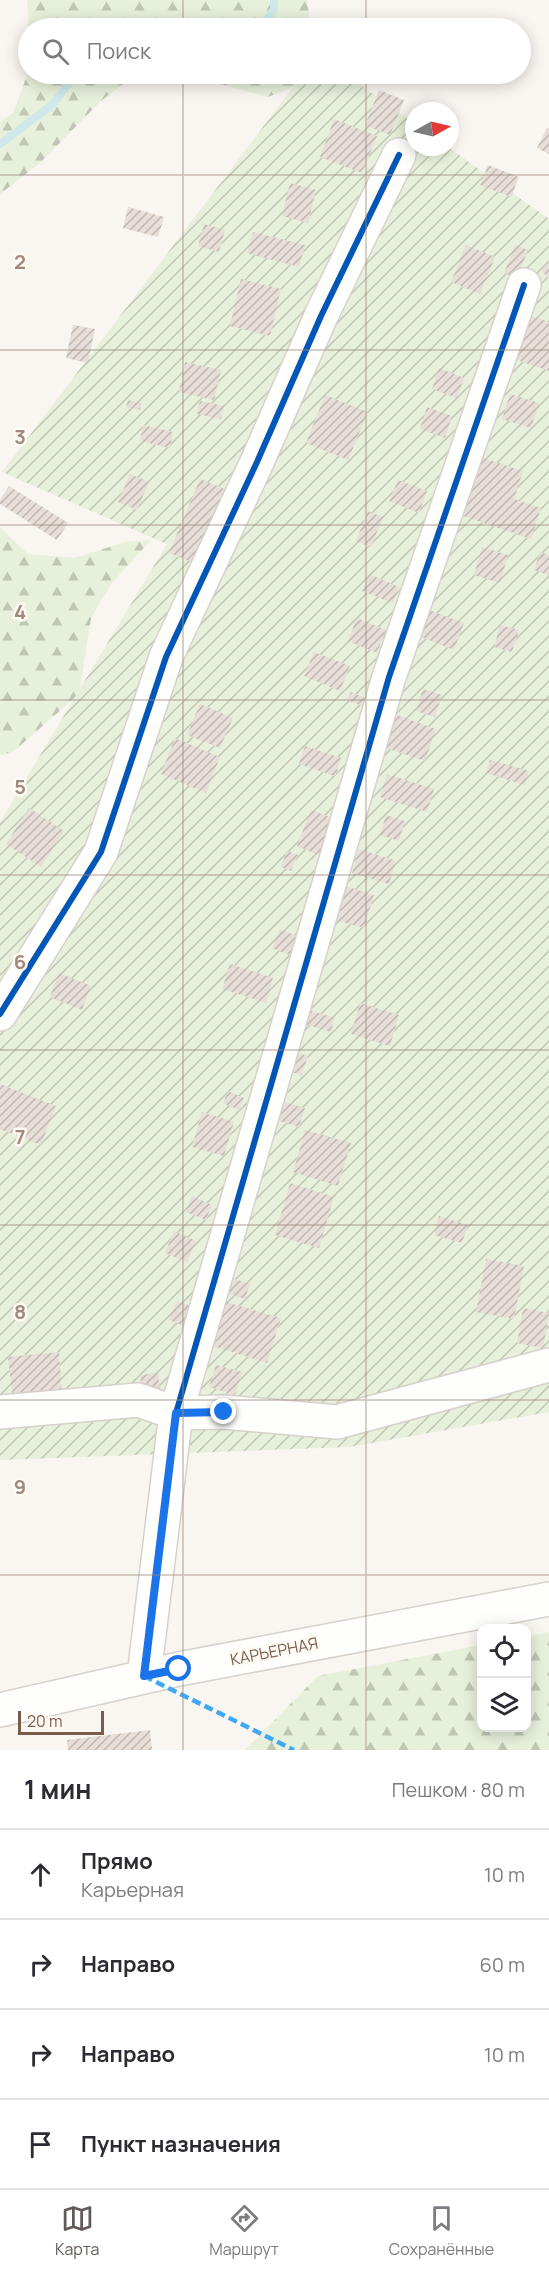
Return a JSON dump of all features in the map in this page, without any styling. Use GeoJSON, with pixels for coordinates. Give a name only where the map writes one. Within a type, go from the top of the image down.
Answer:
{"type":"FeatureCollection","features":[{"type":"Feature","properties":{"kind":"street"},"geometry":{"type":"LineString","coordinates":[[0,1014],[101,852],[166,657],[257,462],[321,316],[399,155]]}},
{"type":"Feature","properties":{"kind":"street"},"geometry":{"type":"LineString","coordinates":[[144,1676],[176,1413],[389,677],[524,285]]}},
{"type":"Feature","properties":{"kind":"street"},"geometry":{"type":"LineString","coordinates":[[0,1412],[138,1400],[176,1413],[224,1412],[337,1422],[549,1365]]}},
{"type":"Feature","properties":{"kind":"street","name":"КАРЬЕРНАЯ"},"geometry":{"type":"LineString","coordinates":[[0,1710],[144,1676],[549,1599]]}},
{"type":"Feature","properties":{"kind":"green space"},"geometry":{"type":"Polygon","coordinates":[[[27,0],[307,0],[309,14],[309,18],[28,18],[27,0]]]}},
{"type":"Feature","properties":{"kind":"green space"},"geometry":{"type":"Polygon","coordinates":[[[24,84],[123,84],[101,101],[41,162],[0,194],[0,122],[13,113],[24,84]]]}},
{"type":"Feature","properties":{"kind":"green space"},"geometry":{"type":"Polygon","coordinates":[[[221,84],[301,84],[268,97],[221,84]]]}},
{"type":"Feature","properties":{"kind":"green space"},"geometry":{"type":"Polygon","coordinates":[[[295,84],[359,84],[405,117],[405,156],[459,155],[549,219],[549,1412],[349,1447],[0,1460],[0,822],[167,544],[2,472],[295,84]]]}},
{"type":"Feature","properties":{"kind":"green space"},"geometry":{"type":"Polygon","coordinates":[[[0,527],[28,554],[75,558],[125,542],[151,540],[111,584],[91,618],[79,694],[14,751],[0,756],[0,527]]]}},
{"type":"Feature","properties":{"kind":"green space"},"geometry":{"type":"Polygon","coordinates":[[[549,1632],[549,1750],[245,1750],[318,1676],[477,1646],[477,1732],[531,1732],[531,1636],[549,1632]]]}},
{"type":"Feature","properties":{"kind":"building"},"geometry":{"type":"Polygon","coordinates":[[[379,90],[404,100],[390,135],[365,125],[379,90]]]}},
{"type":"Feature","properties":{"kind":"building"},"geometry":{"type":"Polygon","coordinates":[[[334,119],[377,136],[362,173],[320,157],[334,119]]]}},
{"type":"Feature","properties":{"kind":"building"},"geometry":{"type":"Polygon","coordinates":[[[547,128],[549,129],[549,154],[537,148],[547,128]]]}},
{"type":"Feature","properties":{"kind":"building"},"geometry":{"type":"Polygon","coordinates":[[[488,165],[519,177],[511,197],[480,185],[488,165]]]}},
{"type":"Feature","properties":{"kind":"building"},"geometry":{"type":"Polygon","coordinates":[[[290,183],[316,190],[308,223],[282,216],[290,183]]]}},
{"type":"Feature","properties":{"kind":"building"},"geometry":{"type":"Polygon","coordinates":[[[128,207],[164,217],[158,237],[123,228],[128,207]]]}},
{"type":"Feature","properties":{"kind":"building"},"geometry":{"type":"Polygon","coordinates":[[[204,224],[225,230],[219,252],[198,246],[204,224]]]}},
{"type":"Feature","properties":{"kind":"building"},"geometry":{"type":"Polygon","coordinates":[[[253,232],[305,245],[299,267],[247,253],[253,232]]]}},
{"type":"Feature","properties":{"kind":"building"},"geometry":{"type":"Polygon","coordinates":[[[466,245],[495,257],[480,294],[451,282],[466,245]]]}},
{"type":"Feature","properties":{"kind":"building"},"geometry":{"type":"Polygon","coordinates":[[[515,245],[528,250],[517,278],[504,273],[515,245]]]}},
{"type":"Feature","properties":{"kind":"building"},"geometry":{"type":"Polygon","coordinates":[[[549,263],[549,279],[541,270],[549,263]]]}},
{"type":"Feature","properties":{"kind":"building"},"geometry":{"type":"Polygon","coordinates":[[[241,279],[281,289],[270,336],[230,326],[241,279]]]}},
{"type":"Feature","properties":{"kind":"building"},"geometry":{"type":"Polygon","coordinates":[[[526,314],[549,322],[549,371],[511,358],[526,314]]]}},
{"type":"Feature","properties":{"kind":"building"},"geometry":{"type":"Polygon","coordinates":[[[73,325],[95,329],[88,363],[66,358],[73,325]]]}},
{"type":"Feature","properties":{"kind":"building"},"geometry":{"type":"Polygon","coordinates":[[[185,362],[221,370],[214,400],[179,392],[185,362]]]}},
{"type":"Feature","properties":{"kind":"building"},"geometry":{"type":"Polygon","coordinates":[[[439,368],[464,378],[457,398],[432,389],[439,368]]]}},
{"type":"Feature","properties":{"kind":"building"},"geometry":{"type":"Polygon","coordinates":[[[510,394],[539,403],[531,428],[502,419],[510,394]]]}},
{"type":"Feature","properties":{"kind":"building"},"geometry":{"type":"Polygon","coordinates":[[[325,395],[368,412],[348,460],[306,443],[325,395]]]}},
{"type":"Feature","properties":{"kind":"building"},"geometry":{"type":"Polygon","coordinates":[[[128,400],[142,403],[140,410],[126,407],[128,400]]]}},
{"type":"Feature","properties":{"kind":"building"},"geometry":{"type":"Polygon","coordinates":[[[200,401],[224,406],[221,419],[197,414],[200,401]]]}},
{"type":"Feature","properties":{"kind":"building"},"geometry":{"type":"Polygon","coordinates":[[[427,407],[452,416],[445,438],[420,429],[427,407]]]}},
{"type":"Feature","properties":{"kind":"building"},"geometry":{"type":"Polygon","coordinates":[[[143,425],[173,432],[170,448],[140,441],[143,425]]]}},
{"type":"Feature","properties":{"kind":"building"},"geometry":{"type":"Polygon","coordinates":[[[483,458],[523,471],[514,499],[541,508],[531,539],[463,516],[483,458]]]}},
{"type":"Feature","properties":{"kind":"building"},"geometry":{"type":"Polygon","coordinates":[[[130,474],[149,482],[137,510],[118,502],[130,474]]]}},
{"type":"Feature","properties":{"kind":"building"},"geometry":{"type":"Polygon","coordinates":[[[200,479],[230,491],[199,565],[169,553],[200,479]]]}},
{"type":"Feature","properties":{"kind":"building"},"geometry":{"type":"Polygon","coordinates":[[[398,480],[427,491],[419,513],[389,501],[398,480]]]}},
{"type":"Feature","properties":{"kind":"building"},"geometry":{"type":"Polygon","coordinates":[[[9,486],[68,523],[57,540],[0,504],[9,486]]]}},
{"type":"Feature","properties":{"kind":"building"},"geometry":{"type":"Polygon","coordinates":[[[368,511],[383,517],[371,547],[356,541],[368,511]]]}},
{"type":"Feature","properties":{"kind":"building"},"geometry":{"type":"Polygon","coordinates":[[[482,547],[508,555],[500,583],[474,575],[482,547]]]}},
{"type":"Feature","properties":{"kind":"building"},"geometry":{"type":"Polygon","coordinates":[[[540,552],[549,555],[549,575],[534,570],[540,552]]]}},
{"type":"Feature","properties":{"kind":"building"},"geometry":{"type":"Polygon","coordinates":[[[369,574],[399,587],[393,603],[362,591],[369,574]]]}},
{"type":"Feature","properties":{"kind":"building"},"geometry":{"type":"Polygon","coordinates":[[[429,610],[464,623],[454,650],[419,636],[429,610]]]}},
{"type":"Feature","properties":{"kind":"building"},"geometry":{"type":"Polygon","coordinates":[[[357,618],[386,630],[377,653],[348,641],[357,618]]]}},
{"type":"Feature","properties":{"kind":"building"},"geometry":{"type":"Polygon","coordinates":[[[500,625],[519,630],[512,652],[494,647],[500,625]]]}},
{"type":"Feature","properties":{"kind":"building"},"geometry":{"type":"Polygon","coordinates":[[[314,652],[350,666],[340,691],[304,676],[314,652]]]}},
{"type":"Feature","properties":{"kind":"building"},"geometry":{"type":"Polygon","coordinates":[[[423,689],[442,695],[435,717],[416,711],[423,689]]]}},
{"type":"Feature","properties":{"kind":"building"},"geometry":{"type":"Polygon","coordinates":[[[351,692],[370,700],[367,708],[347,700],[351,692]]]}},
{"type":"Feature","properties":{"kind":"building"},"geometry":{"type":"Polygon","coordinates":[[[200,704],[233,718],[220,748],[187,735],[200,704]]]}},
{"type":"Feature","properties":{"kind":"building"},"geometry":{"type":"Polygon","coordinates":[[[394,714],[436,729],[425,761],[383,747],[394,714]]]}},
{"type":"Feature","properties":{"kind":"building"},"geometry":{"type":"Polygon","coordinates":[[[175,738],[220,757],[206,793],[161,774],[175,738]]]}},
{"type":"Feature","properties":{"kind":"building"},"geometry":{"type":"Polygon","coordinates":[[[305,746],[341,758],[335,776],[299,764],[305,746]]]}},
{"type":"Feature","properties":{"kind":"building"},"geometry":{"type":"Polygon","coordinates":[[[490,760],[529,771],[525,785],[486,773],[490,760]]]}},
{"type":"Feature","properties":{"kind":"building"},"geometry":{"type":"Polygon","coordinates":[[[387,774],[434,789],[427,812],[380,797],[387,774]]]}},
{"type":"Feature","properties":{"kind":"building"},"geometry":{"type":"Polygon","coordinates":[[[29,808],[64,831],[41,867],[6,844],[29,808]]]}},
{"type":"Feature","properties":{"kind":"building"},"geometry":{"type":"Polygon","coordinates":[[[311,810],[338,820],[323,857],[297,846],[311,810]]]}},
{"type":"Feature","properties":{"kind":"building"},"geometry":{"type":"Polygon","coordinates":[[[386,815],[405,821],[399,841],[380,835],[386,815]]]}},
{"type":"Feature","properties":{"kind":"building"},"geometry":{"type":"Polygon","coordinates":[[[359,849],[396,861],[389,884],[352,873],[359,849]]]}},
{"type":"Feature","properties":{"kind":"building"},"geometry":{"type":"Polygon","coordinates":[[[287,851],[298,855],[291,871],[281,867],[287,851]]]}},
{"type":"Feature","properties":{"kind":"building"},"geometry":{"type":"Polygon","coordinates":[[[342,885],[374,895],[364,928],[331,919],[342,885]]]}},
{"type":"Feature","properties":{"kind":"building"},"geometry":{"type":"Polygon","coordinates":[[[280,929],[301,938],[294,957],[272,948],[280,929]]]}},
{"type":"Feature","properties":{"kind":"building"},"geometry":{"type":"Polygon","coordinates":[[[230,964],[273,978],[266,1003],[222,989],[230,964]]]}},
{"type":"Feature","properties":{"kind":"building"},"geometry":{"type":"Polygon","coordinates":[[[59,973],[91,986],[82,1010],[50,997],[59,973]]]}},
{"type":"Feature","properties":{"kind":"building"},"geometry":{"type":"Polygon","coordinates":[[[360,1003],[399,1015],[390,1046],[351,1034],[360,1003]]]}},
{"type":"Feature","properties":{"kind":"building"},"geometry":{"type":"Polygon","coordinates":[[[305,1009],[335,1018],[331,1032],[301,1023],[305,1009]]]}},
{"type":"Feature","properties":{"kind":"building"},"geometry":{"type":"Polygon","coordinates":[[[293,1052],[308,1056],[302,1075],[287,1071],[293,1052]]]}},
{"type":"Feature","properties":{"kind":"building"},"geometry":{"type":"Polygon","coordinates":[[[0,1084],[56,1106],[41,1145],[0,1129],[0,1084]]]}},
{"type":"Feature","properties":{"kind":"building"},"geometry":{"type":"Polygon","coordinates":[[[228,1091],[244,1098],[239,1110],[223,1103],[228,1091]]]}},
{"type":"Feature","properties":{"kind":"building"},"geometry":{"type":"Polygon","coordinates":[[[284,1102],[305,1108],[299,1127],[279,1121],[284,1102]]]}},
{"type":"Feature","properties":{"kind":"building"},"geometry":{"type":"Polygon","coordinates":[[[202,1112],[234,1122],[224,1156],[192,1147],[202,1112]]]}},
{"type":"Feature","properties":{"kind":"building"},"geometry":{"type":"Polygon","coordinates":[[[305,1130],[351,1143],[338,1186],[293,1172],[305,1130]]]}},
{"type":"Feature","properties":{"kind":"building"},"geometry":{"type":"Polygon","coordinates":[[[290,1183],[334,1197],[319,1248],[275,1235],[290,1183]]]}},
{"type":"Feature","properties":{"kind":"building"},"geometry":{"type":"Polygon","coordinates":[[[192,1196],[212,1205],[206,1220],[186,1212],[192,1196]]]}},
{"type":"Feature","properties":{"kind":"building"},"geometry":{"type":"Polygon","coordinates":[[[439,1216],[468,1225],[462,1243],[434,1235],[439,1216]]]}},
{"type":"Feature","properties":{"kind":"building"},"geometry":{"type":"Polygon","coordinates":[[[174,1231],[196,1241],[187,1262],[165,1253],[174,1231]]]}},
{"type":"Feature","properties":{"kind":"building"},"geometry":{"type":"Polygon","coordinates":[[[486,1259],[524,1266],[514,1319],[476,1312],[486,1259]]]}},
{"type":"Feature","properties":{"kind":"building"},"geometry":{"type":"Polygon","coordinates":[[[229,1277],[250,1284],[245,1299],[224,1292],[229,1277]]]}},
{"type":"Feature","properties":{"kind":"building"},"geometry":{"type":"Polygon","coordinates":[[[177,1301],[194,1307],[186,1327],[169,1320],[177,1301]]]}},
{"type":"Feature","properties":{"kind":"building"},"geometry":{"type":"Polygon","coordinates":[[[226,1302],[281,1318],[267,1363],[213,1346],[226,1302]]]}},
{"type":"Feature","properties":{"kind":"building"},"geometry":{"type":"Polygon","coordinates":[[[523,1308],[549,1313],[543,1348],[517,1343],[523,1308]]]}},
{"type":"Feature","properties":{"kind":"building"},"geometry":{"type":"Polygon","coordinates":[[[59,1352],[62,1397],[13,1402],[8,1357],[59,1352]]]}},
{"type":"Feature","properties":{"kind":"building"},"geometry":{"type":"Polygon","coordinates":[[[216,1365],[242,1372],[235,1395],[209,1387],[216,1365]]]}},
{"type":"Feature","properties":{"kind":"building"},"geometry":{"type":"Polygon","coordinates":[[[158,1373],[160,1392],[142,1394],[140,1375],[158,1373]]]}},
{"type":"Feature","properties":{"kind":"building"},"geometry":{"type":"Polygon","coordinates":[[[150,1730],[152,1750],[68,1750],[67,1740],[150,1730]]]}},
{"type":"Feature","properties":{"kind":"waterway"},"geometry":{"type":"LineString","coordinates":[[268,18],[274,9],[274,0]]}},
{"type":"Feature","properties":{"kind":"waterway"},"geometry":{"type":"LineString","coordinates":[[0,144],[53,104],[68,84]]}},
{"type":"Feature","properties":{"kind":"marked path"},"geometry":{"type":"LineString","coordinates":[[144,1676],[294,1750]]}},
{"type":"Feature","properties":{"kind":"cycle path"},"geometry":{"type":"LineString","coordinates":[[0,1014],[101,852],[166,657],[257,462],[321,316],[399,155]]}},
{"type":"Feature","properties":{"kind":"cycle path"},"geometry":{"type":"LineString","coordinates":[[144,1676],[176,1413],[389,677],[524,285]]}},
{"type":"Feature","properties":{"kind":"route"},"geometry":{"type":"LineString","coordinates":[[179,1669],[144,1676],[176,1413],[224,1412]]}}]}
